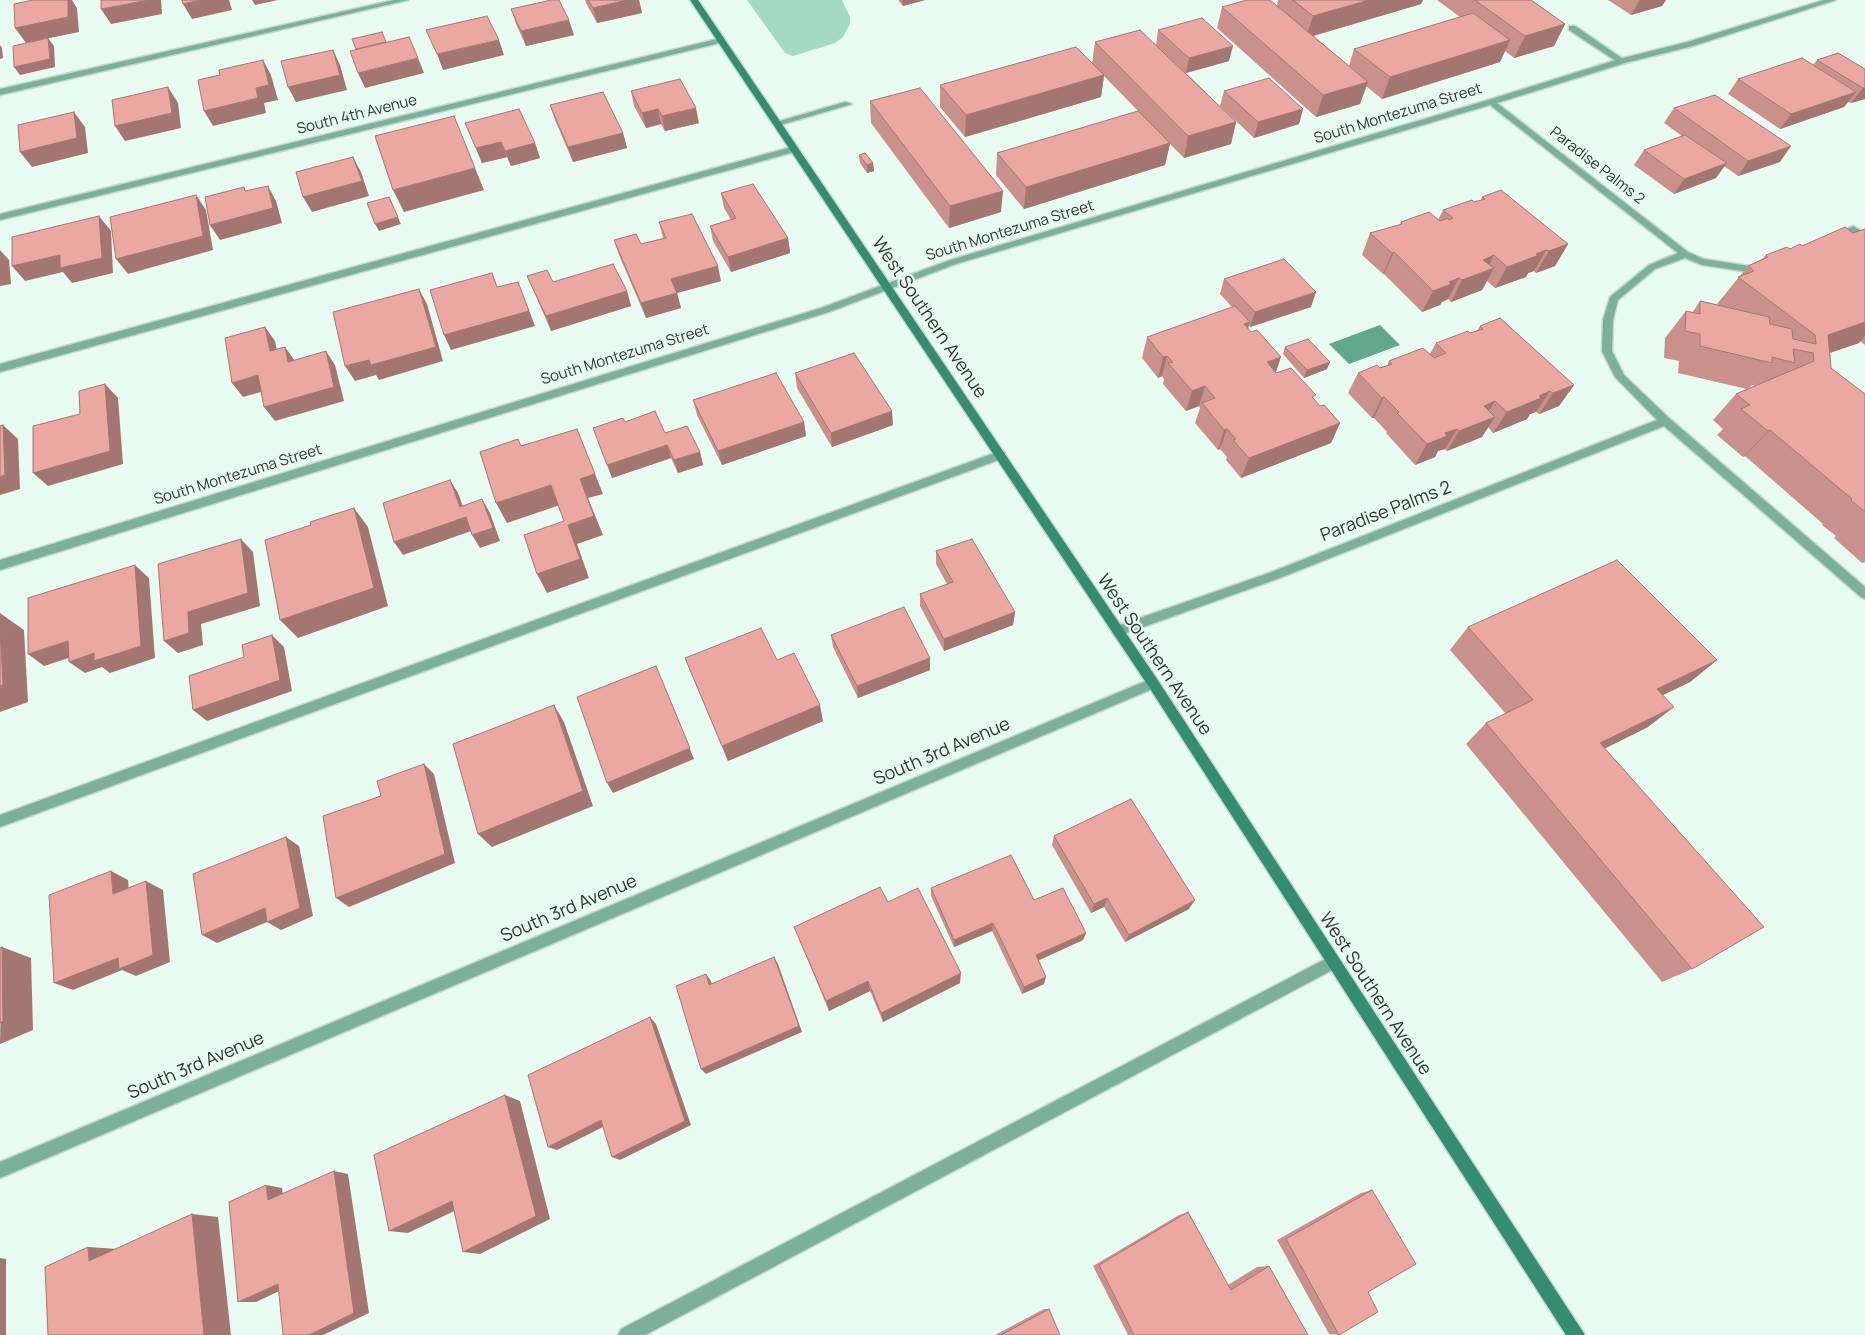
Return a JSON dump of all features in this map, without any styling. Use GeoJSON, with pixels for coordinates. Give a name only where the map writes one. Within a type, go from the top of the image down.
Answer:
{"type":"FeatureCollection","features":[{"type":"Feature","properties":{"kind":"main road","name":"West Southern Avenue"},"geometry":{"type":"LineString","coordinates":[[694,0],[1153,683],[1576,1335]]}},
{"type":"Feature","properties":{"kind":"street"},"geometry":{"type":"LineString","coordinates":[[0,92],[404,0]]}},
{"type":"Feature","properties":{"kind":"street","name":"South Montezuma Street"},"geometry":{"type":"LineString","coordinates":[[0,565],[825,310],[954,262],[1491,102],[1622,61],[1690,44],[1832,0]]}},
{"type":"Feature","properties":{"kind":"street"},"geometry":{"type":"LineString","coordinates":[[1572,28],[1622,61]]}},
{"type":"Feature","properties":{"kind":"street","name":"South 4th Avenue"},"geometry":{"type":"LineString","coordinates":[[0,217],[721,40]]}},
{"type":"Feature","properties":{"kind":"street","name":"Paradise Palms 2"},"geometry":{"type":"LineString","coordinates":[[1491,102],[1685,254],[1702,262],[1749,269],[1764,268],[1772,264]]}},
{"type":"Feature","properties":{"kind":"street"},"geometry":{"type":"LineString","coordinates":[[777,123],[848,104]]}},
{"type":"Feature","properties":{"kind":"street"},"geometry":{"type":"LineString","coordinates":[[0,368],[795,149]]}},
{"type":"Feature","properties":{"kind":"street"},"geometry":{"type":"LineString","coordinates":[[1826,240],[1853,228],[1865,237]]}},
{"type":"Feature","properties":{"kind":"street"},"geometry":{"type":"LineString","coordinates":[[1685,254],[1652,267],[1613,299],[1608,320],[1607,351],[1620,377],[1666,422],[1865,594]]}},
{"type":"Feature","properties":{"kind":"street","name":"Paradise Palms 2"},"geometry":{"type":"LineString","coordinates":[[1118,632],[1273,576],[1666,422]]}},
{"type":"Feature","properties":{"kind":"street"},"geometry":{"type":"LineString","coordinates":[[0,821],[1000,454]]}},
{"type":"Feature","properties":{"kind":"street","name":"South 3rd Avenue"},"geometry":{"type":"LineString","coordinates":[[0,1170],[1153,683]]}},
{"type":"Feature","properties":{"kind":"street"},"geometry":{"type":"LineString","coordinates":[[627,1335],[1334,962]]}},
{"type":"Feature","properties":{"kind":"shaded area"},"geometry":{"type":"Polygon","coordinates":[[[747,0],[842,0],[850,17],[850,24],[843,37],[835,43],[793,56],[785,53],[747,0]]]}},
{"type":"Feature","properties":{"kind":"shaded area"},"geometry":{"type":"Polygon","coordinates":[[[1380,325],[1400,345],[1349,364],[1329,344],[1380,325]]]}},
{"type":"Feature","properties":{"kind":"building"},"geometry":{"type":"Polygon","coordinates":[[[33,0],[68,0],[68,17],[15,28],[14,4],[33,0]]]}},
{"type":"Feature","properties":{"kind":"building"},"geometry":{"type":"Polygon","coordinates":[[[101,0],[149,0],[101,9],[101,0]]]}},
{"type":"Feature","properties":{"kind":"building"},"geometry":{"type":"Polygon","coordinates":[[[182,0],[201,0],[183,4],[182,0]]]}},
{"type":"Feature","properties":{"kind":"building"},"geometry":{"type":"Polygon","coordinates":[[[559,0],[569,20],[521,31],[511,9],[559,0]]]}},
{"type":"Feature","properties":{"kind":"building"},"geometry":{"type":"Polygon","coordinates":[[[588,0],[627,0],[593,8],[588,0]]]}},
{"type":"Feature","properties":{"kind":"building"},"geometry":{"type":"Polygon","coordinates":[[[1247,0],[1270,0],[1368,82],[1323,95],[1222,7],[1247,0]]]}},
{"type":"Feature","properties":{"kind":"building"},"geometry":{"type":"Polygon","coordinates":[[[1293,0],[1369,0],[1313,16],[1293,0]]]}},
{"type":"Feature","properties":{"kind":"building"},"geometry":{"type":"Polygon","coordinates":[[[1475,0],[1531,0],[1565,24],[1525,36],[1475,0]]]}},
{"type":"Feature","properties":{"kind":"building"},"geometry":{"type":"Polygon","coordinates":[[[1473,13],[1510,40],[1390,77],[1354,49],[1473,13]]]}},
{"type":"Feature","properties":{"kind":"building"},"geometry":{"type":"Polygon","coordinates":[[[487,16],[499,40],[437,54],[426,30],[487,16]]]}},
{"type":"Feature","properties":{"kind":"building"},"geometry":{"type":"Polygon","coordinates":[[[1202,18],[1233,46],[1189,58],[1158,30],[1202,18]]]}},
{"type":"Feature","properties":{"kind":"building"},"geometry":{"type":"Polygon","coordinates":[[[1140,30],[1236,122],[1188,136],[1095,42],[1140,30]]]}},
{"type":"Feature","properties":{"kind":"building"},"geometry":{"type":"Polygon","coordinates":[[[382,32],[386,42],[356,49],[352,39],[382,32]]]}},
{"type":"Feature","properties":{"kind":"building"},"geometry":{"type":"Polygon","coordinates":[[[409,37],[418,58],[358,73],[350,51],[409,37]]]}},
{"type":"Feature","properties":{"kind":"building"},"geometry":{"type":"Polygon","coordinates":[[[48,38],[50,59],[14,67],[13,46],[48,38]]]}},
{"type":"Feature","properties":{"kind":"building"},"geometry":{"type":"Polygon","coordinates":[[[1076,47],[1104,75],[966,115],[940,85],[1076,47]]]}},
{"type":"Feature","properties":{"kind":"building"},"geometry":{"type":"Polygon","coordinates":[[[333,50],[340,75],[288,87],[281,61],[333,50]]]}},
{"type":"Feature","properties":{"kind":"building"},"geometry":{"type":"Polygon","coordinates":[[[1838,53],[1865,69],[1865,88],[1817,60],[1838,53]]]}},
{"type":"Feature","properties":{"kind":"building"},"geometry":{"type":"Polygon","coordinates":[[[1802,58],[1856,92],[1791,114],[1738,79],[1802,58]]]}},
{"type":"Feature","properties":{"kind":"building"},"geometry":{"type":"Polygon","coordinates":[[[263,60],[269,85],[256,88],[258,98],[204,111],[198,80],[220,75],[219,70],[263,60]]]}},
{"type":"Feature","properties":{"kind":"building"},"geometry":{"type":"Polygon","coordinates":[[[1269,78],[1303,109],[1258,122],[1224,91],[1269,78]]]}},
{"type":"Feature","properties":{"kind":"building"},"geometry":{"type":"Polygon","coordinates":[[[680,79],[696,108],[662,116],[658,109],[642,113],[631,91],[680,79]]]}},
{"type":"Feature","properties":{"kind":"building"},"geometry":{"type":"Polygon","coordinates":[[[168,87],[172,113],[115,126],[112,100],[168,87]]]}},
{"type":"Feature","properties":{"kind":"building"},"geometry":{"type":"Polygon","coordinates":[[[920,88],[1003,191],[950,206],[870,101],[920,88]]]}},
{"type":"Feature","properties":{"kind":"building"},"geometry":{"type":"Polygon","coordinates":[[[603,92],[623,133],[568,147],[550,105],[603,92]]]}},
{"type":"Feature","properties":{"kind":"building"},"geometry":{"type":"Polygon","coordinates":[[[1715,95],[1791,146],[1748,161],[1674,108],[1715,95]]]}},
{"type":"Feature","properties":{"kind":"building"},"geometry":{"type":"Polygon","coordinates":[[[519,109],[535,143],[505,151],[501,142],[476,148],[465,123],[519,109]]]}},
{"type":"Feature","properties":{"kind":"building"},"geometry":{"type":"Polygon","coordinates":[[[1138,111],[1170,143],[1026,187],[997,153],[1138,111]]]}},
{"type":"Feature","properties":{"kind":"building"},"geometry":{"type":"Polygon","coordinates":[[[74,112],[77,138],[20,152],[18,125],[74,112]]]}},
{"type":"Feature","properties":{"kind":"building"},"geometry":{"type":"Polygon","coordinates":[[[454,116],[475,168],[393,190],[375,136],[454,116]]]}},
{"type":"Feature","properties":{"kind":"building"},"geometry":{"type":"Polygon","coordinates":[[[1685,135],[1727,163],[1684,179],[1644,150],[1685,135]]]}},
{"type":"Feature","properties":{"kind":"building"},"geometry":{"type":"Polygon","coordinates":[[[865,153],[873,163],[867,165],[859,155],[865,153]]]}},
{"type":"Feature","properties":{"kind":"building"},"geometry":{"type":"Polygon","coordinates":[[[353,157],[362,181],[303,197],[296,172],[353,157]]]}},
{"type":"Feature","properties":{"kind":"building"},"geometry":{"type":"Polygon","coordinates":[[[753,184],[788,238],[728,257],[710,226],[736,218],[721,193],[753,184]]]}},
{"type":"Feature","properties":{"kind":"building"},"geometry":{"type":"Polygon","coordinates":[[[268,186],[273,208],[210,225],[205,197],[244,187],[245,191],[268,186]]]}},
{"type":"Feature","properties":{"kind":"building"},"geometry":{"type":"Polygon","coordinates":[[[1501,190],[1568,244],[1549,251],[1546,250],[1536,254],[1539,255],[1507,267],[1494,255],[1483,260],[1494,268],[1462,280],[1459,278],[1449,282],[1451,284],[1433,291],[1394,252],[1392,253],[1370,233],[1402,224],[1401,222],[1429,212],[1440,221],[1448,218],[1449,220],[1453,218],[1443,210],[1472,200],[1474,202],[1485,199],[1482,197],[1501,190]]]}},
{"type":"Feature","properties":{"kind":"building"},"geometry":{"type":"Polygon","coordinates":[[[196,195],[203,236],[116,259],[110,217],[196,195]]]}},
{"type":"Feature","properties":{"kind":"building"},"geometry":{"type":"Polygon","coordinates":[[[389,197],[398,217],[375,224],[367,203],[389,197]]]}},
{"type":"Feature","properties":{"kind":"building"},"geometry":{"type":"Polygon","coordinates":[[[692,214],[718,266],[671,279],[677,293],[641,303],[614,240],[636,234],[641,244],[666,238],[659,222],[692,214]]]}},
{"type":"Feature","properties":{"kind":"building"},"geometry":{"type":"Polygon","coordinates":[[[99,216],[102,258],[60,268],[60,255],[12,266],[12,237],[99,216]]]}},
{"type":"Feature","properties":{"kind":"building"},"geometry":{"type":"Polygon","coordinates":[[[1845,227],[1853,233],[1865,229],[1865,322],[1828,335],[1831,368],[1865,394],[1865,512],[1770,430],[1768,431],[1741,409],[1750,405],[1736,394],[1814,361],[1813,353],[1793,349],[1795,363],[1772,357],[1772,363],[1700,346],[1700,334],[1685,331],[1686,311],[1700,314],[1700,301],[1769,317],[1770,324],[1792,329],[1793,339],[1816,344],[1815,335],[1738,277],[1754,271],[1748,266],[1768,257],[1766,255],[1787,247],[1790,249],[1800,244],[1802,246],[1845,227]]]}},
{"type":"Feature","properties":{"kind":"building"},"geometry":{"type":"Polygon","coordinates":[[[1284,259],[1316,292],[1255,312],[1224,279],[1284,259]]]}},
{"type":"Feature","properties":{"kind":"building"},"geometry":{"type":"Polygon","coordinates":[[[613,264],[627,291],[546,316],[527,276],[547,270],[553,282],[613,264]]]}},
{"type":"Feature","properties":{"kind":"building"},"geometry":{"type":"Polygon","coordinates":[[[492,273],[497,287],[518,282],[529,311],[444,335],[430,290],[492,273]]]}},
{"type":"Feature","properties":{"kind":"building"},"geometry":{"type":"Polygon","coordinates":[[[419,289],[436,347],[371,365],[369,360],[345,366],[333,312],[419,289]]]}},
{"type":"Feature","properties":{"kind":"building"},"geometry":{"type":"Polygon","coordinates":[[[1235,306],[1250,322],[1244,324],[1251,332],[1257,330],[1281,357],[1267,362],[1276,373],[1291,368],[1316,395],[1312,397],[1320,406],[1324,405],[1340,423],[1249,458],[1233,440],[1236,439],[1227,429],[1224,430],[1202,403],[1215,398],[1205,386],[1192,391],[1168,363],[1173,362],[1167,356],[1163,357],[1147,337],[1235,306]]]}},
{"type":"Feature","properties":{"kind":"building"},"geometry":{"type":"Polygon","coordinates":[[[1500,318],[1574,385],[1553,393],[1550,391],[1539,396],[1541,398],[1507,412],[1495,401],[1484,406],[1495,417],[1459,431],[1457,429],[1445,433],[1447,436],[1427,444],[1397,413],[1399,412],[1384,397],[1382,398],[1358,373],[1377,365],[1380,368],[1392,364],[1389,361],[1423,348],[1434,358],[1446,353],[1436,343],[1468,331],[1470,333],[1483,329],[1480,326],[1500,318]]]}},
{"type":"Feature","properties":{"kind":"building"},"geometry":{"type":"Polygon","coordinates":[[[265,327],[270,351],[285,347],[288,362],[326,351],[334,387],[264,407],[258,375],[232,383],[225,338],[265,327]]]}},
{"type":"Feature","properties":{"kind":"building"},"geometry":{"type":"Polygon","coordinates":[[[1308,339],[1330,362],[1307,370],[1285,347],[1308,339]]]}},
{"type":"Feature","properties":{"kind":"building"},"geometry":{"type":"Polygon","coordinates":[[[854,353],[892,411],[831,433],[795,373],[854,353]]]}},
{"type":"Feature","properties":{"kind":"building"},"geometry":{"type":"Polygon","coordinates":[[[776,373],[804,422],[718,451],[693,400],[776,373]]]}},
{"type":"Feature","properties":{"kind":"building"},"geometry":{"type":"Polygon","coordinates":[[[105,384],[110,451],[33,473],[33,426],[80,414],[79,391],[105,384]]]}},
{"type":"Feature","properties":{"kind":"building"},"geometry":{"type":"Polygon","coordinates":[[[655,411],[665,433],[687,426],[700,452],[674,460],[667,445],[607,465],[593,428],[623,418],[625,422],[655,411]]]}},
{"type":"Feature","properties":{"kind":"building"},"geometry":{"type":"Polygon","coordinates":[[[3,425],[5,475],[0,477],[0,426],[3,425]]]}},
{"type":"Feature","properties":{"kind":"building"},"geometry":{"type":"Polygon","coordinates":[[[577,429],[595,474],[580,479],[594,516],[568,525],[580,559],[537,574],[524,535],[564,521],[551,485],[496,503],[480,452],[518,439],[521,446],[577,429]]]}},
{"type":"Feature","properties":{"kind":"building"},"geometry":{"type":"Polygon","coordinates":[[[450,480],[460,507],[482,499],[493,528],[472,535],[466,517],[394,542],[383,503],[450,480]]]}},
{"type":"Feature","properties":{"kind":"building"},"geometry":{"type":"Polygon","coordinates":[[[354,508],[374,588],[280,620],[265,540],[311,525],[310,522],[354,508]]]}},
{"type":"Feature","properties":{"kind":"building"},"geometry":{"type":"Polygon","coordinates":[[[241,539],[248,593],[188,612],[189,633],[164,641],[158,564],[241,539]]]}},
{"type":"Feature","properties":{"kind":"building"},"geometry":{"type":"Polygon","coordinates":[[[972,539],[1015,612],[944,639],[920,594],[953,582],[936,551],[972,539]]]}},
{"type":"Feature","properties":{"kind":"building"},"geometry":{"type":"Polygon","coordinates":[[[1617,560],[1717,660],[1657,689],[1674,707],[1600,743],[1764,927],[1692,969],[1486,723],[1533,700],[1468,627],[1617,560]]]}},
{"type":"Feature","properties":{"kind":"building"},"geometry":{"type":"Polygon","coordinates":[[[135,565],[141,646],[94,661],[94,653],[69,662],[68,641],[28,654],[28,598],[135,565]]]}},
{"type":"Feature","properties":{"kind":"building"},"geometry":{"type":"Polygon","coordinates":[[[904,607],[930,658],[857,686],[831,635],[904,607]]]}},
{"type":"Feature","properties":{"kind":"building"},"geometry":{"type":"Polygon","coordinates":[[[0,626],[3,685],[0,686],[0,626]]]}},
{"type":"Feature","properties":{"kind":"building"},"geometry":{"type":"Polygon","coordinates":[[[761,628],[777,660],[794,653],[820,705],[722,746],[685,658],[761,628]]]}},
{"type":"Feature","properties":{"kind":"building"},"geometry":{"type":"Polygon","coordinates":[[[272,635],[280,680],[193,710],[189,676],[244,657],[242,645],[272,635]]]}},
{"type":"Feature","properties":{"kind":"building"},"geometry":{"type":"Polygon","coordinates":[[[656,666],[690,748],[607,783],[577,697],[656,666]]]}},
{"type":"Feature","properties":{"kind":"building"},"geometry":{"type":"Polygon","coordinates":[[[554,705],[583,791],[478,834],[453,744],[554,705]]]}},
{"type":"Feature","properties":{"kind":"building"},"geometry":{"type":"Polygon","coordinates":[[[424,764],[445,854],[336,898],[323,816],[381,796],[377,781],[424,764]]]}},
{"type":"Feature","properties":{"kind":"building"},"geometry":{"type":"Polygon","coordinates":[[[1131,799],[1195,900],[1129,935],[1107,898],[1094,904],[1054,836],[1131,799]]]}},
{"type":"Feature","properties":{"kind":"building"},"geometry":{"type":"Polygon","coordinates":[[[286,837],[300,908],[267,922],[265,908],[202,935],[193,874],[286,837]]]}},
{"type":"Feature","properties":{"kind":"building"},"geometry":{"type":"Polygon","coordinates":[[[1011,855],[1034,900],[1063,888],[1086,933],[1036,955],[1046,977],[1024,987],[993,923],[954,940],[931,888],[1011,855]]]}},
{"type":"Feature","properties":{"kind":"building"},"geometry":{"type":"Polygon","coordinates":[[[111,871],[113,894],[146,881],[153,955],[119,969],[118,958],[54,983],[49,895],[111,871]]]}},
{"type":"Feature","properties":{"kind":"building"},"geometry":{"type":"Polygon","coordinates":[[[880,887],[888,902],[918,888],[961,973],[881,1013],[868,981],[826,1001],[794,927],[880,887]]]}},
{"type":"Feature","properties":{"kind":"building"},"geometry":{"type":"Polygon","coordinates":[[[2,947],[3,1021],[0,1023],[0,948],[2,947]]]}},
{"type":"Feature","properties":{"kind":"building"},"geometry":{"type":"Polygon","coordinates":[[[774,957],[799,1026],[701,1069],[676,986],[706,974],[709,985],[774,957]]]}},
{"type":"Feature","properties":{"kind":"building"},"geometry":{"type":"Polygon","coordinates":[[[650,1017],[685,1121],[612,1157],[601,1120],[548,1147],[528,1075],[650,1017]]]}},
{"type":"Feature","properties":{"kind":"building"},"geometry":{"type":"Polygon","coordinates":[[[505,1095],[536,1216],[463,1252],[452,1201],[389,1231],[374,1155],[505,1095]]]}},
{"type":"Feature","properties":{"kind":"building"},"geometry":{"type":"Polygon","coordinates":[[[334,1171],[354,1313],[309,1335],[283,1335],[278,1284],[238,1302],[229,1202],[266,1185],[268,1200],[334,1171]]]}},
{"type":"Feature","properties":{"kind":"building"},"geometry":{"type":"Polygon","coordinates":[[[1372,1190],[1416,1264],[1368,1292],[1378,1312],[1339,1335],[1286,1239],[1372,1190]]]}},
{"type":"Feature","properties":{"kind":"building"},"geometry":{"type":"Polygon","coordinates":[[[1188,1212],[1231,1290],[1269,1266],[1308,1335],[1134,1335],[1099,1265],[1188,1212]]]}},
{"type":"Feature","properties":{"kind":"building"},"geometry":{"type":"Polygon","coordinates":[[[192,1214],[204,1335],[48,1335],[45,1267],[88,1247],[89,1261],[192,1214]]]}},
{"type":"Feature","properties":{"kind":"building"},"geometry":{"type":"Polygon","coordinates":[[[1049,1309],[1060,1335],[1001,1335],[1049,1309]]]}}]}
